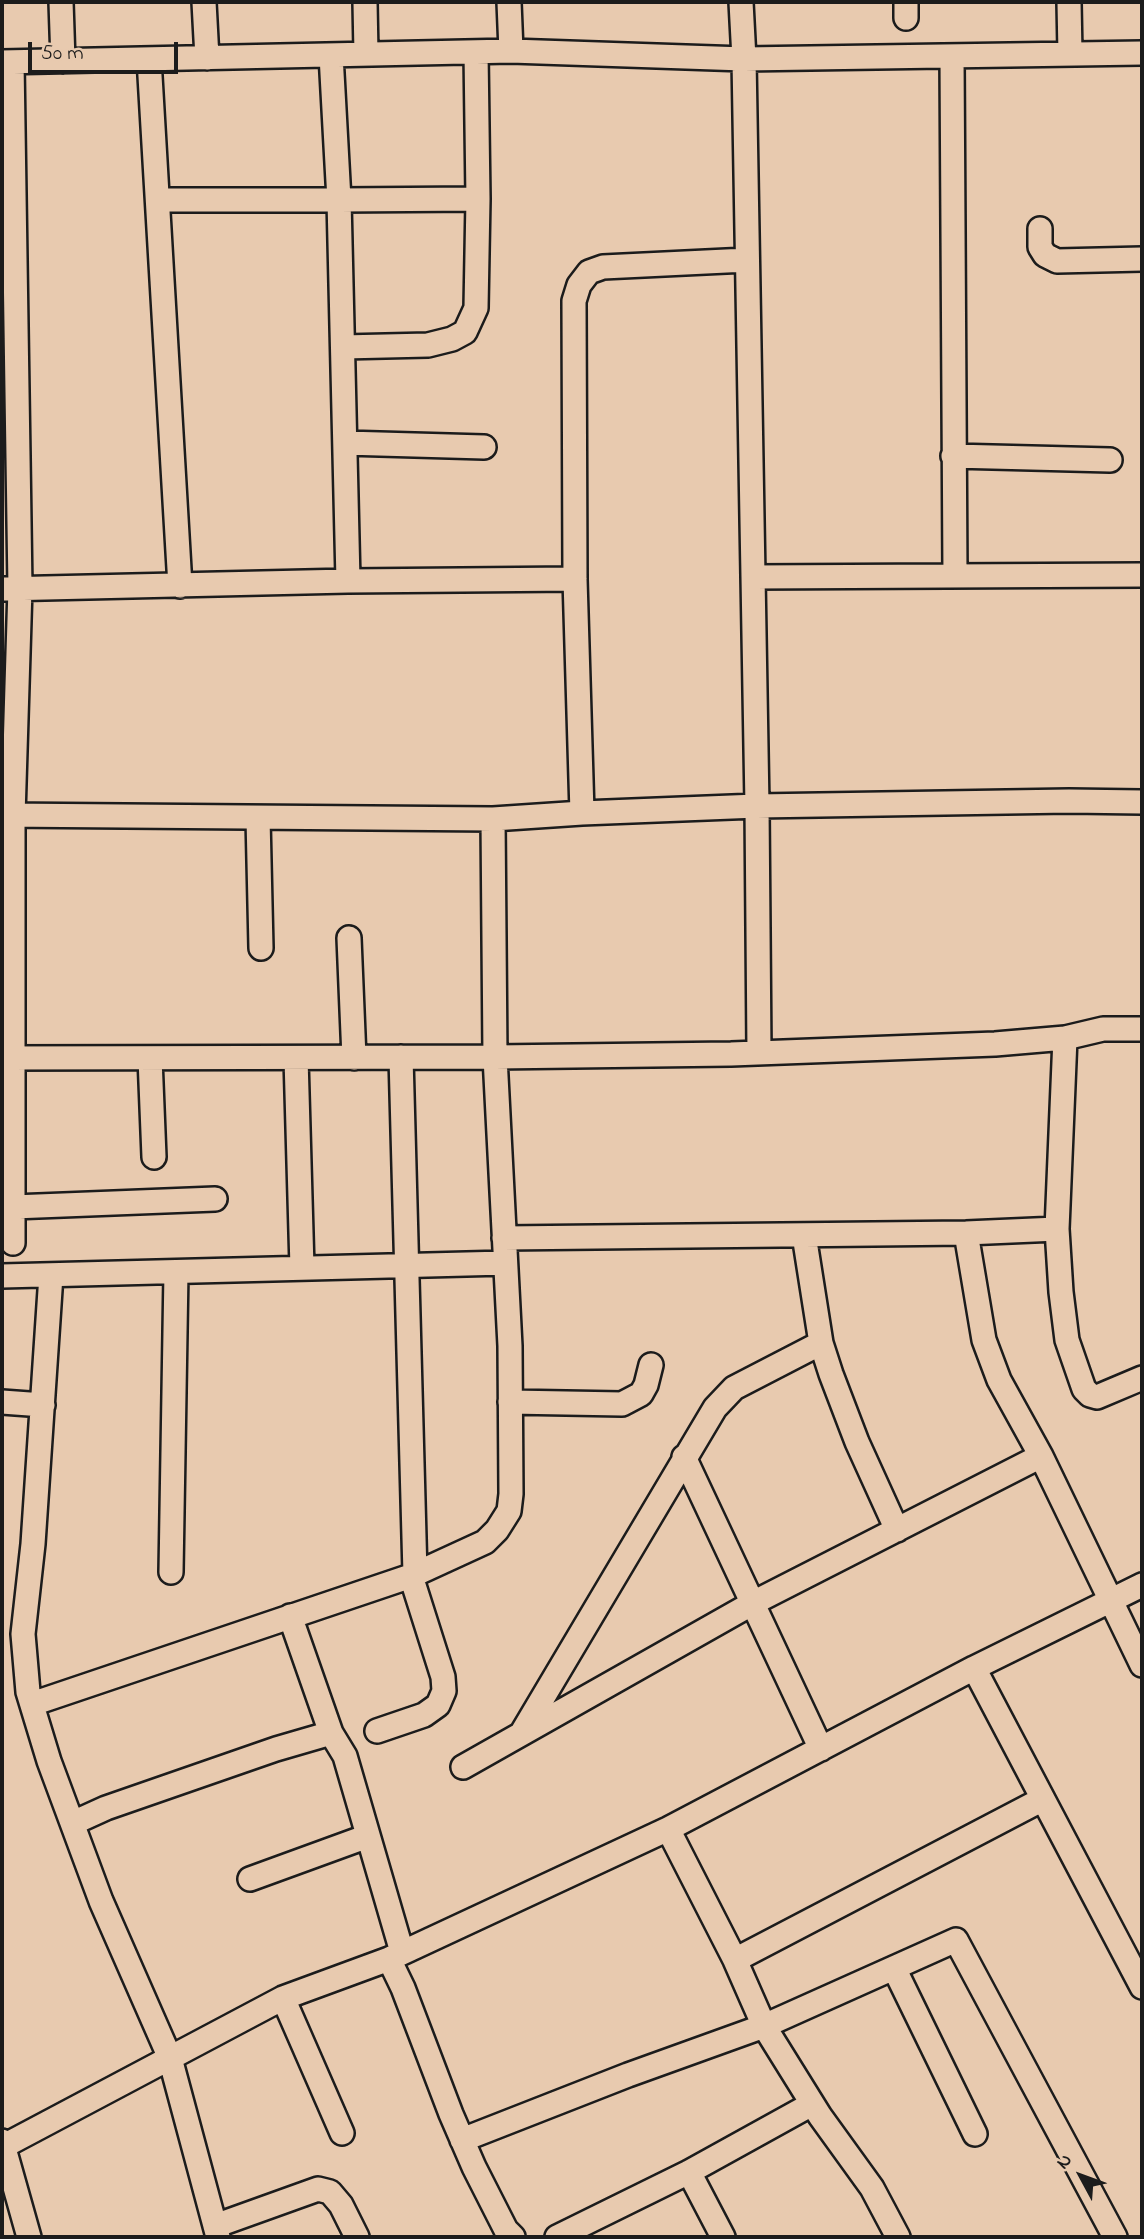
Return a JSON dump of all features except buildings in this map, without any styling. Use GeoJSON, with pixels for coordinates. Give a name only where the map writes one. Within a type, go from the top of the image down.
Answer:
{"type":"FeatureCollection","features":[{"type":"Feature","properties":{"kind":"street"},"geometry":{"type":"LineString","coordinates":[[61,2],[63,61]]}},
{"type":"Feature","properties":{"kind":"street"},"geometry":{"type":"LineString","coordinates":[[204,2],[206,58]]}},
{"type":"Feature","properties":{"kind":"street"},"geometry":{"type":"LineString","coordinates":[[365,2],[366,54]]}},
{"type":"Feature","properties":{"kind":"street"},"geometry":{"type":"LineString","coordinates":[[509,2],[511,51]]}},
{"type":"Feature","properties":{"kind":"street"},"geometry":{"type":"LineString","coordinates":[[741,2],[757,806],[759,1053]]}},
{"type":"Feature","properties":{"kind":"street"},"geometry":{"type":"LineString","coordinates":[[1069,2],[1070,54]]}},
{"type":"Feature","properties":{"kind":"street"},"geometry":{"type":"LineString","coordinates":[[13,1243],[13,1207],[7,1182],[7,815],[11,588],[7,62],[511,51],[744,59],[1142,53]]}},
{"type":"Feature","properties":{"kind":"street"},"geometry":{"type":"LineString","coordinates":[[343,347],[428,345],[452,339],[464,332],[476,308],[476,52]]}},
{"type":"Feature","properties":{"kind":"street"},"geometry":{"type":"LineString","coordinates":[[331,55],[339,200],[348,581]]}},
{"type":"Feature","properties":{"kind":"street"},"geometry":{"type":"LineString","coordinates":[[952,56],[955,576]]}},
{"type":"Feature","properties":{"kind":"street"},"geometry":{"type":"LineString","coordinates":[[149,59],[180,586]]}},
{"type":"Feature","properties":{"kind":"street"},"geometry":{"type":"LineString","coordinates":[[159,200],[478,199]]}},
{"type":"Feature","properties":{"kind":"street"},"geometry":{"type":"LineString","coordinates":[[1040,229],[1040,247],[1045,255],[1057,261],[1142,260]]}},
{"type":"Feature","properties":{"kind":"street"},"geometry":{"type":"LineString","coordinates":[[582,813],[575,579],[574,301],[579,285],[589,272],[603,267],[747,260]]}},
{"type":"Feature","properties":{"kind":"street"},"geometry":{"type":"LineString","coordinates":[[345,443],[484,447]]}},
{"type":"Feature","properties":{"kind":"street"},"geometry":{"type":"LineString","coordinates":[[953,456],[1110,460]]}},
{"type":"Feature","properties":{"kind":"street"},"geometry":{"type":"LineString","coordinates":[[753,577],[1142,575]]}},
{"type":"Feature","properties":{"kind":"street"},"geometry":{"type":"LineString","coordinates":[[11,588],[575,579]]}},
{"type":"Feature","properties":{"kind":"street"},"geometry":{"type":"LineString","coordinates":[[7,815],[493,819],[757,806],[1142,802]]}},
{"type":"Feature","properties":{"kind":"street"},"geometry":{"type":"LineString","coordinates":[[258,818],[261,948]]}},
{"type":"Feature","properties":{"kind":"street"},"geometry":{"type":"LineString","coordinates":[[32,1704],[413,1575],[485,1542],[497,1530],[509,1511],[510,1402],[495,1057],[493,819]]}},
{"type":"Feature","properties":{"kind":"street"},"geometry":{"type":"LineString","coordinates":[[349,938],[354,1058]]}},
{"type":"Feature","properties":{"kind":"street"},"geometry":{"type":"LineString","coordinates":[[7,1058],[401,1058],[759,1053],[995,1044],[1065,1038],[1103,1029],[1142,1029]]}},
{"type":"Feature","properties":{"kind":"street"},"geometry":{"type":"LineString","coordinates":[[1065,1038],[1058,1230],[1061,1292],[1068,1340],[1084,1389],[1097,1397],[1142,1378]]}},
{"type":"Feature","properties":{"kind":"street"},"geometry":{"type":"LineString","coordinates":[[150,1058],[154,1157]]}},
{"type":"Feature","properties":{"kind":"street"},"geometry":{"type":"LineString","coordinates":[[296,1058],[302,1268]]}},
{"type":"Feature","properties":{"kind":"street"},"geometry":{"type":"LineString","coordinates":[[377,1731],[424,1715],[438,1705],[444,1691],[443,1677],[413,1575],[401,1058]]}},
{"type":"Feature","properties":{"kind":"street"},"geometry":{"type":"LineString","coordinates":[[13,1207],[215,1199]]}},
{"type":"Feature","properties":{"kind":"street"},"geometry":{"type":"LineString","coordinates":[[504,1238],[1058,1230]]}},
{"type":"Feature","properties":{"kind":"street"},"geometry":{"type":"LineString","coordinates":[[966,1233],[984,1340],[999,1380],[1041,1456],[1142,1665]]}},
{"type":"Feature","properties":{"kind":"street"},"geometry":{"type":"LineString","coordinates":[[804,1235],[821,1343],[841,1404],[897,1530]]}},
{"type":"Feature","properties":{"kind":"street"},"geometry":{"type":"LineString","coordinates":[[2,1276],[505,1263]]}},
{"type":"Feature","properties":{"kind":"street"},"geometry":{"type":"LineString","coordinates":[[171,1572],[176,1272]]}},
{"type":"Feature","properties":{"kind":"street"},"geometry":{"type":"LineString","coordinates":[[51,1275],[33,1544],[23,1634],[28,1692],[49,1761],[101,1901],[170,2058],[216,2232],[318,2189],[330,2192],[341,2205],[357,2237]]}},
{"type":"Feature","properties":{"kind":"street"},"geometry":{"type":"LineString","coordinates":[[522,1733],[715,1408],[734,1388],[821,1343]]}},
{"type":"Feature","properties":{"kind":"street"},"geometry":{"type":"LineString","coordinates":[[510,1402],[622,1404],[641,1394],[652,1365]]}},
{"type":"Feature","properties":{"kind":"street"},"geometry":{"type":"LineString","coordinates":[[2,1402],[43,1405]]}},
{"type":"Feature","properties":{"kind":"street"},"geometry":{"type":"LineString","coordinates":[[463,1767],[753,1603],[1041,1456]]}},
{"type":"Feature","properties":{"kind":"street"},"geometry":{"type":"LineString","coordinates":[[684,1457],[821,1749]]}},
{"type":"Feature","properties":{"kind":"street"},"geometry":{"type":"LineString","coordinates":[[29,2237],[2,2145],[283,1998],[396,1955],[667,1829],[974,1668],[1142,1584]]}},
{"type":"Feature","properties":{"kind":"street"},"geometry":{"type":"LineString","coordinates":[[290,1616],[331,1733],[345,1756],[369,1836],[404,1988],[462,2140],[506,2230],[513,2237]]}},
{"type":"Feature","properties":{"kind":"street"},"geometry":{"type":"LineString","coordinates":[[974,1668],[1142,1987]]}},
{"type":"Feature","properties":{"kind":"street"},"geometry":{"type":"LineString","coordinates":[[73,1823],[106,1808],[276,1749],[331,1733]]}},
{"type":"Feature","properties":{"kind":"street"},"geometry":{"type":"LineString","coordinates":[[735,1960],[1043,1799]]}},
{"type":"Feature","properties":{"kind":"street"},"geometry":{"type":"LineString","coordinates":[[667,1829],[735,1960],[764,2026],[812,2104],[872,2188],[898,2237]]}},
{"type":"Feature","properties":{"kind":"street"},"geometry":{"type":"LineString","coordinates":[[250,1879],[369,1836]]}},
{"type":"Feature","properties":{"kind":"street"},"geometry":{"type":"LineString","coordinates":[[462,2140],[628,2075],[764,2026],[956,1940],[1115,2237]]}},
{"type":"Feature","properties":{"kind":"street"},"geometry":{"type":"LineString","coordinates":[[894,1968],[975,2134]]}},
{"type":"Feature","properties":{"kind":"street"},"geometry":{"type":"LineString","coordinates":[[283,1998],[342,2133]]}},
{"type":"Feature","properties":{"kind":"street"},"geometry":{"type":"LineString","coordinates":[[557,2237],[689,2172],[812,2104]]}},
{"type":"Feature","properties":{"kind":"street"},"geometry":{"type":"LineString","coordinates":[[689,2172],[723,2237]]}}]}
